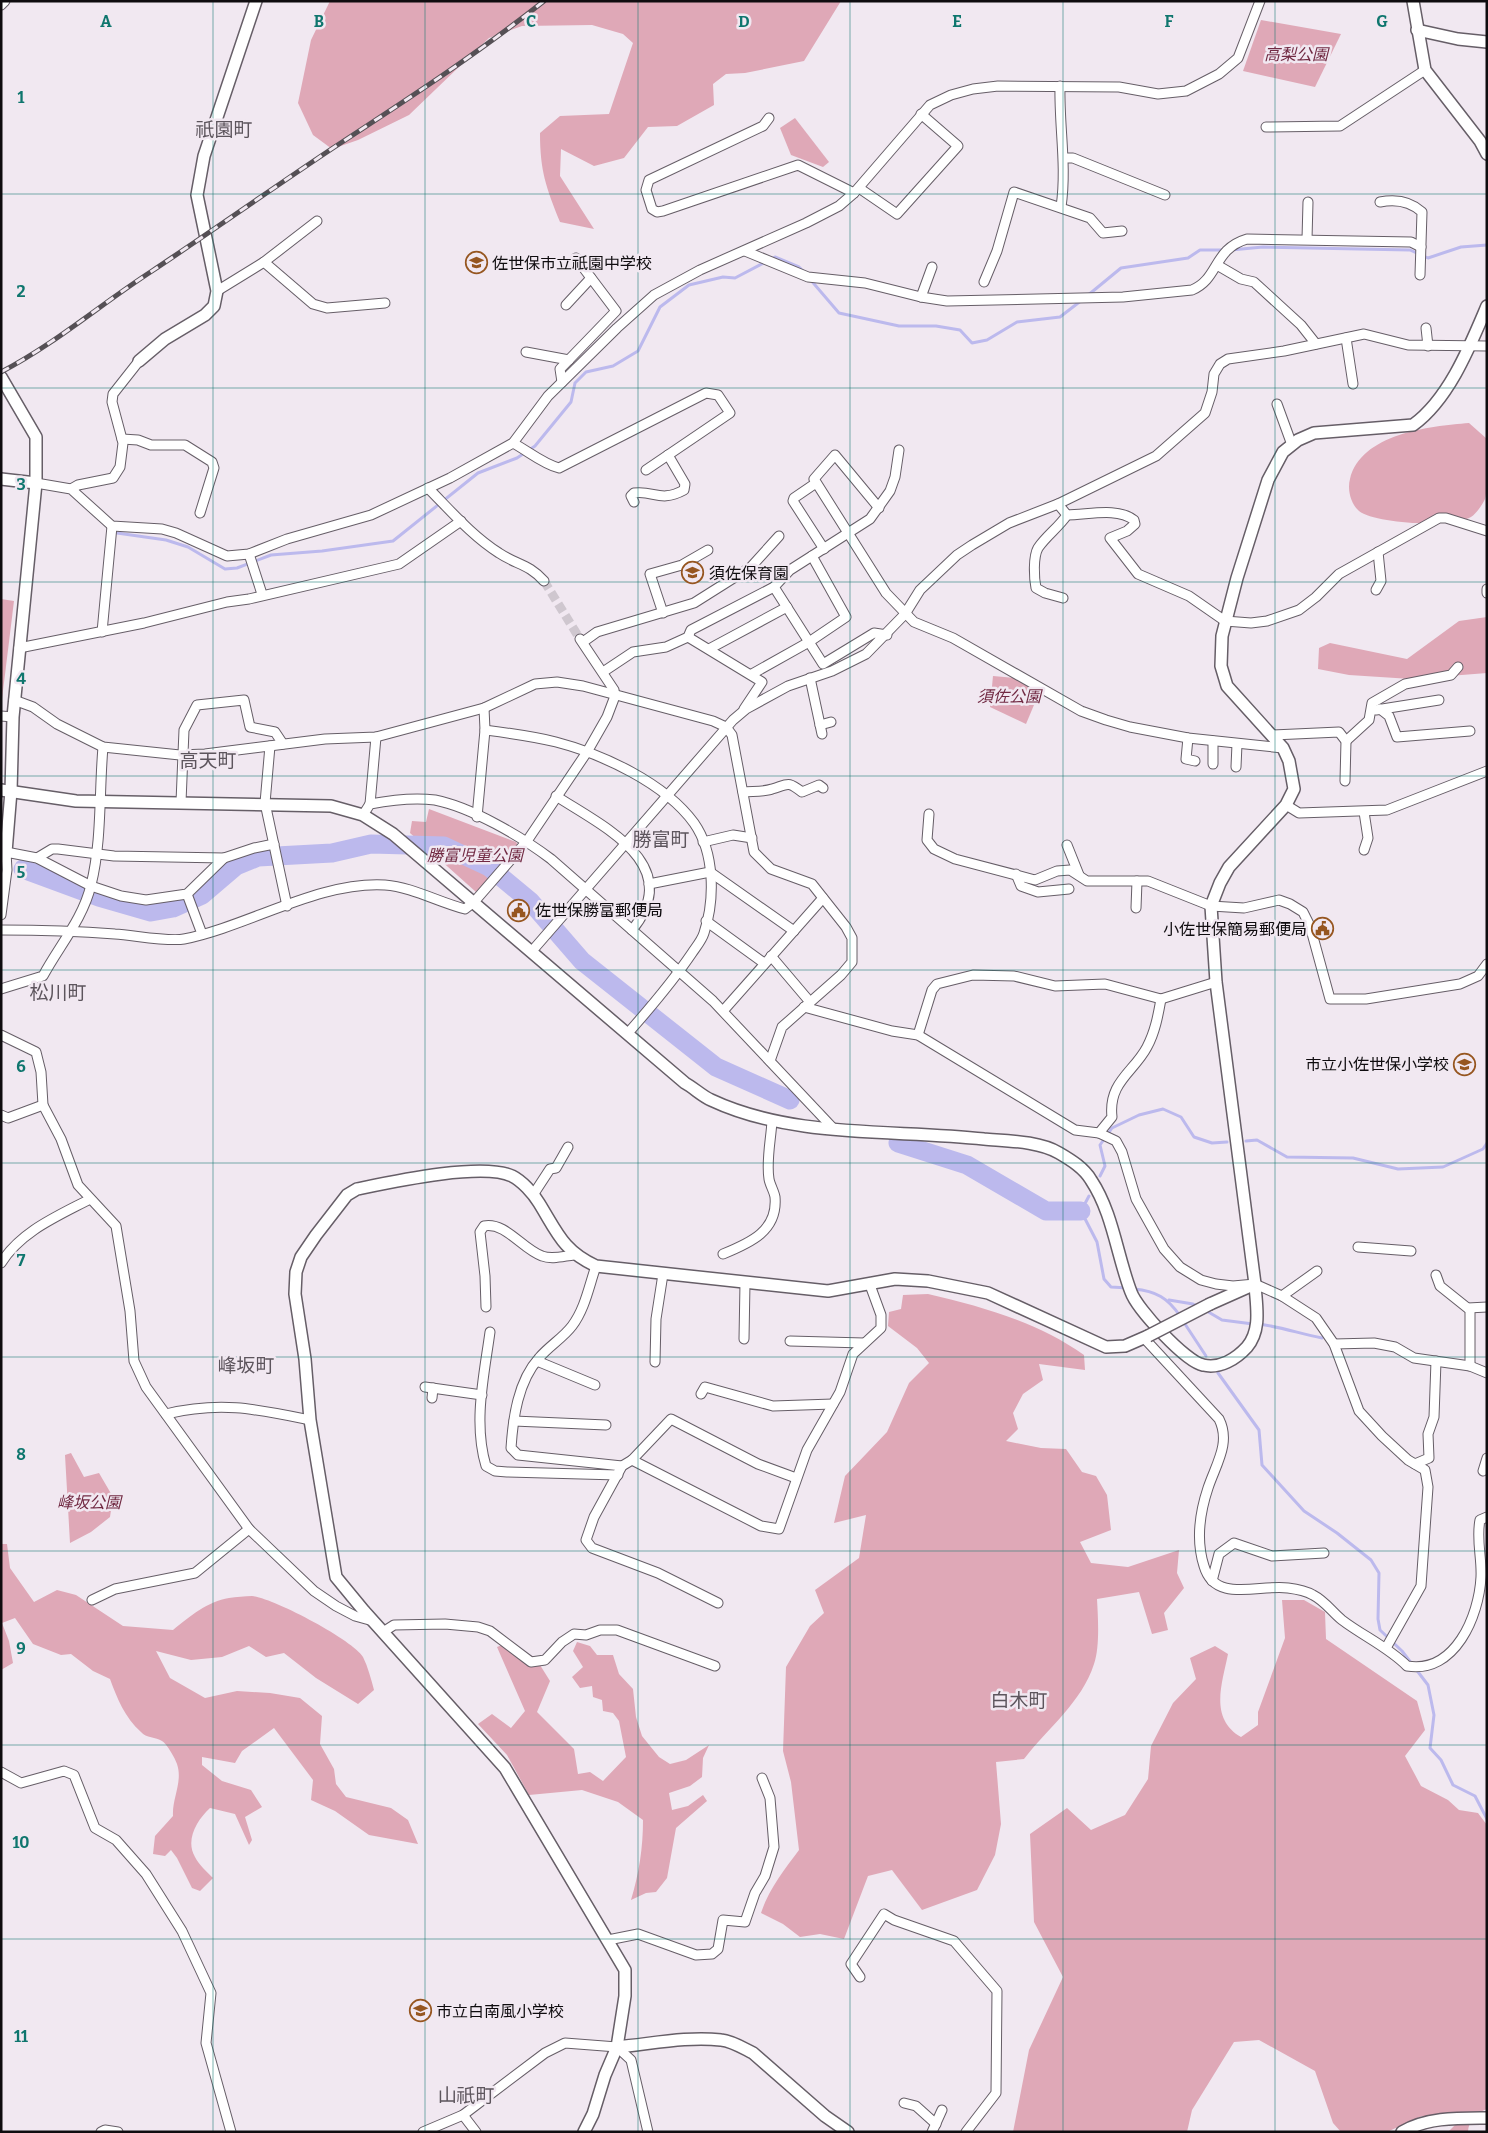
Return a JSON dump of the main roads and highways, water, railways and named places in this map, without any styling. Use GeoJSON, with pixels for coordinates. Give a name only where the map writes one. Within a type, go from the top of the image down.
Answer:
{"type":"FeatureCollection","features":[{"type":"Feature","properties":{"kind":"waterway"},"geometry":{"type":"LineString","coordinates":[[1231,250],[1263,247],[1410,250],[1428,258],[1461,247],[1487,245]]}},
{"type":"Feature","properties":{"kind":"waterway"},"geometry":{"type":"LineString","coordinates":[[1087,296],[1121,268],[1188,258],[1200,250],[1225,250]]}},
{"type":"Feature","properties":{"kind":"waterway"},"geometry":{"type":"LineString","coordinates":[[117,533],[166,540],[188,547],[225,569],[237,568],[271,555],[322,551],[393,541],[478,473],[517,458],[535,446],[571,402],[575,383],[586,372],[613,366],[638,351],[660,307],[689,285],[723,277],[735,278],[775,257],[799,267],[804,272]]}},
{"type":"Feature","properties":{"kind":"waterway"},"geometry":{"type":"LineString","coordinates":[[809,278],[839,313],[899,326],[936,326],[960,330],[972,343],[987,340],[1017,322],[1060,317],[1082,300]]}},
{"type":"Feature","properties":{"kind":"waterway"},"geometry":{"type":"LineString","coordinates":[[23,869],[99,897],[151,912],[173,908],[202,895],[236,866],[258,857],[332,853],[371,844],[444,846],[489,867],[530,901],[582,961],[716,1067],[790,1100]]}},
{"type":"Feature","properties":{"kind":"waterway"},"geometry":{"type":"LineString","coordinates":[[1100,1176],[1105,1166],[1100,1145],[1112,1128],[1139,1115],[1163,1109],[1181,1117],[1194,1137],[1212,1143],[1227,1142]]}},
{"type":"Feature","properties":{"kind":"waterway"},"geometry":{"type":"LineString","coordinates":[[1246,1141],[1257,1140],[1287,1157],[1353,1158],[1398,1169],[1443,1167],[1483,1149],[1487,1143]]}},
{"type":"Feature","properties":{"kind":"waterway"},"geometry":{"type":"LineString","coordinates":[[898,1143],[967,1165],[1046,1211],[1081,1211]]}},
{"type":"Feature","properties":{"kind":"waterway"},"geometry":{"type":"LineString","coordinates":[[1089,1196],[1081,1211],[1097,1242],[1104,1279],[1111,1287],[1128,1288]]}},
{"type":"Feature","properties":{"kind":"waterway"},"geometry":{"type":"LineString","coordinates":[[1134,1289],[1161,1296],[1171,1304],[1180,1316]]}},
{"type":"Feature","properties":{"kind":"waterway"},"geometry":{"type":"LineString","coordinates":[[1169,1300],[1193,1304],[1199,1307]]}},
{"type":"Feature","properties":{"kind":"waterway"},"geometry":{"type":"LineString","coordinates":[[1205,1310],[1222,1320],[1253,1324]]}},
{"type":"Feature","properties":{"kind":"waterway"},"geometry":{"type":"LineString","coordinates":[[1183,1321],[1206,1356]]}},
{"type":"Feature","properties":{"kind":"waterway"},"geometry":{"type":"LineString","coordinates":[[1259,1324],[1322,1338]]}},
{"type":"Feature","properties":{"kind":"waterway"},"geometry":{"type":"LineString","coordinates":[[1218,1373],[1259,1430],[1262,1465],[1304,1511],[1337,1533],[1371,1560],[1379,1573],[1378,1619],[1380,1630],[1402,1651],[1428,1685],[1434,1715],[1430,1748],[1441,1760],[1453,1785],[1475,1796],[1487,1819]]}},
{"type":"Feature","properties":{"kind":"tunnel"},"geometry":{"type":"LineString","coordinates":[[544,581],[580,639]]}},
{"type":"Feature","properties":{"kind":"railway"},"geometry":{"type":"LineString","coordinates":[[1,372],[40,349],[308,165],[439,78],[544,1]]}},
{"type":"Feature","properties":{"kind":"place","name":"佐世保市立祇園中学校"},"geometry":{"type":"Point","coordinates":[476,263]}},
{"type":"Feature","properties":{"kind":"place","name":"須佐保育園"},"geometry":{"type":"Point","coordinates":[693,573]}},
{"type":"Feature","properties":{"kind":"place","name":"佐世保勝富郵便局"},"geometry":{"type":"Point","coordinates":[519,910]}},
{"type":"Feature","properties":{"kind":"place","name":"小佐世保簡易郵便局"},"geometry":{"type":"Point","coordinates":[1323,929]}},
{"type":"Feature","properties":{"kind":"place","name":"市立小佐世保小学校"},"geometry":{"type":"Point","coordinates":[1465,1064]}},
{"type":"Feature","properties":{"kind":"place","name":"市立白南風小学校"},"geometry":{"type":"Point","coordinates":[420,2011]}},
{"type":"Feature","properties":{"kind":"district","name":"祇園町"},"geometry":{"type":"Point","coordinates":[224,129]}},
{"type":"Feature","properties":{"kind":"district","name":"高天町"},"geometry":{"type":"Point","coordinates":[208,760]}},
{"type":"Feature","properties":{"kind":"district","name":"勝富町"},"geometry":{"type":"Point","coordinates":[661,839]}},
{"type":"Feature","properties":{"kind":"district","name":"松川町"},"geometry":{"type":"Point","coordinates":[58,992]}},
{"type":"Feature","properties":{"kind":"district","name":"峰坂町"},"geometry":{"type":"Point","coordinates":[246,1365]}},
{"type":"Feature","properties":{"kind":"district","name":"白木町"},"geometry":{"type":"Point","coordinates":[1019,1700]}},
{"type":"Feature","properties":{"kind":"district","name":"山祇町"},"geometry":{"type":"Point","coordinates":[466,2095]}},
{"type":"Feature","properties":{"kind":"park label","name":"高梨公園"},"geometry":{"type":"Point","coordinates":[1296,54]}},
{"type":"Feature","properties":{"kind":"park label","name":"須佐公園"},"geometry":{"type":"Point","coordinates":[1009,696]}},
{"type":"Feature","properties":{"kind":"park label","name":"勝富児童公園"},"geometry":{"type":"Point","coordinates":[475,855]}},
{"type":"Feature","properties":{"kind":"park label","name":"峰坂公園"},"geometry":{"type":"Point","coordinates":[89,1502]}}]}
